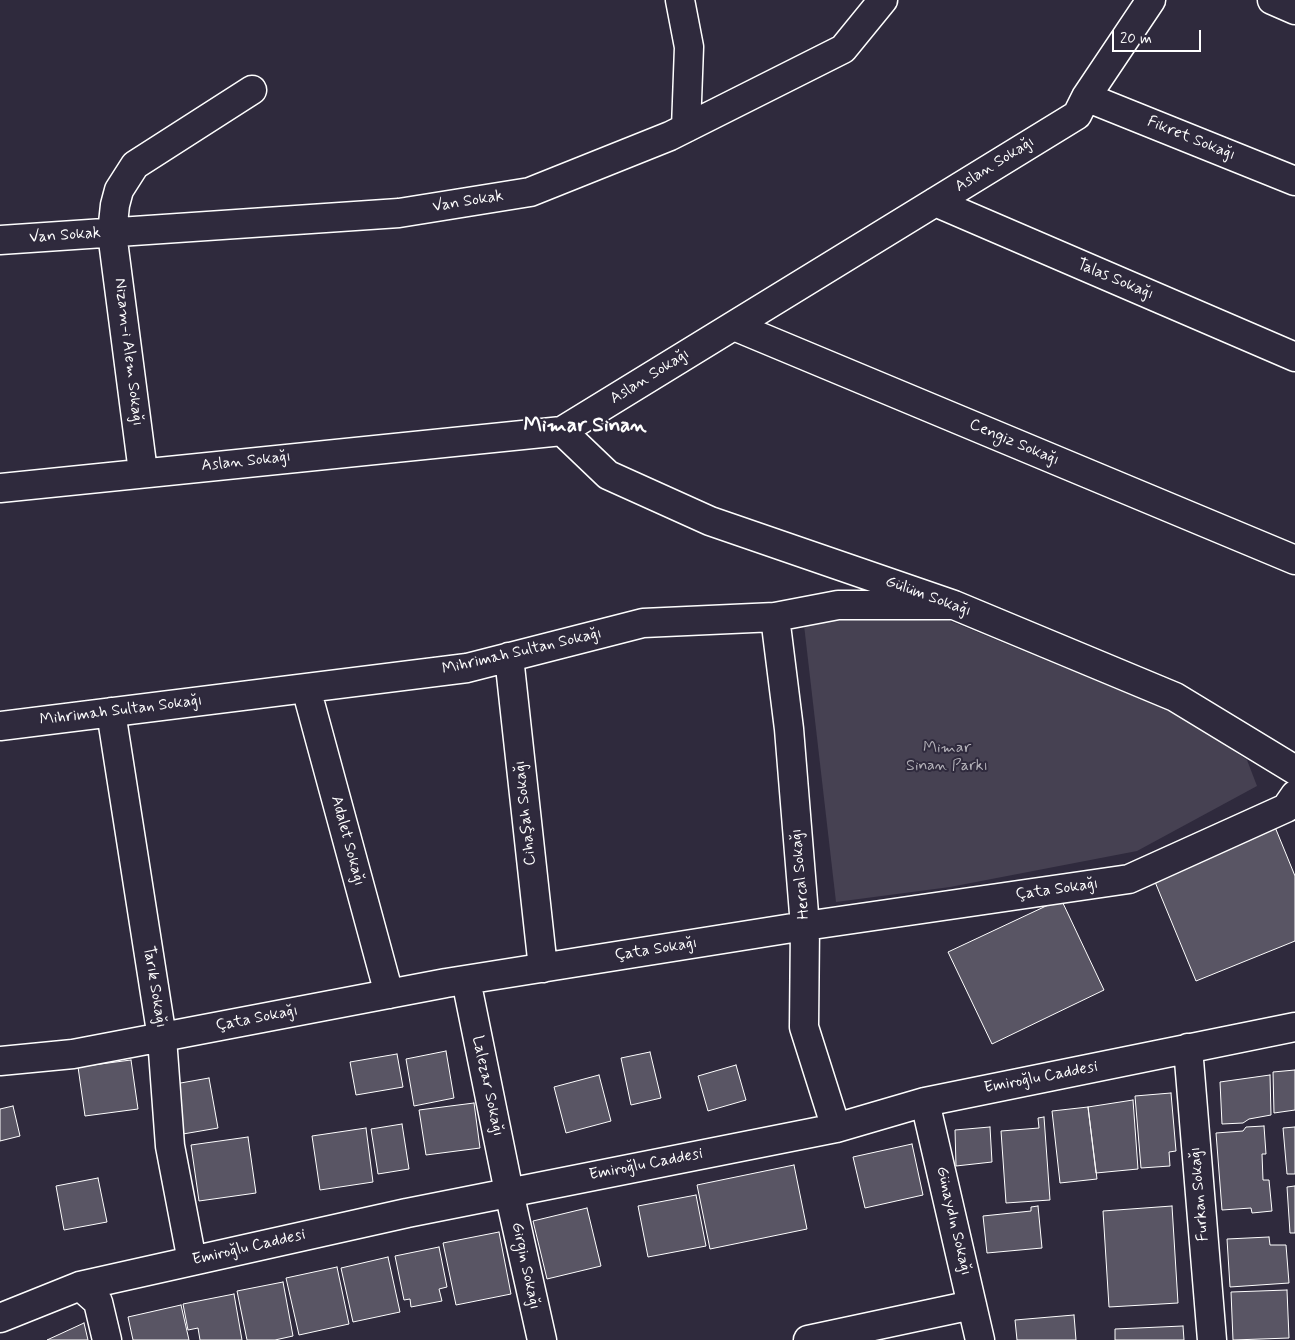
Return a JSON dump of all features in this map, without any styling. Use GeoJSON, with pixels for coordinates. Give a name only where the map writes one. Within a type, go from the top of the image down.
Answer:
{"type":"FeatureCollection","features":[{"type":"Feature","properties":{"kind":"street"},"geometry":{"type":"LineString","coordinates":[[680,0],[689,47],[686,128]]}},
{"type":"Feature","properties":{"kind":"street","name":"Van Sokak"},"geometry":{"type":"LineString","coordinates":[[0,240],[399,213],[530,192],[686,128],[843,49],[883,0]]}},
{"type":"Feature","properties":{"kind":"street","name":"Aslan Sokağı"},"geometry":{"type":"LineString","coordinates":[[0,488],[562,431],[1077,115],[1086,97],[1151,0]]}},
{"type":"Feature","properties":{"kind":"street"},"geometry":{"type":"LineString","coordinates":[[1272,0],[1295,10]]}},
{"type":"Feature","properties":{"kind":"street","name":"Nizam-i Alem Sokağı"},"geometry":{"type":"LineString","coordinates":[[143,472],[112,232],[112,219],[119,190],[135,165],[252,90]]}},
{"type":"Feature","properties":{"kind":"street","name":"Fikret Sokağı"},"geometry":{"type":"LineString","coordinates":[[1086,97],[1295,181]]}},
{"type":"Feature","properties":{"kind":"street","name":"Talas Sokağı"},"geometry":{"type":"LineString","coordinates":[[935,202],[1295,357]]}},
{"type":"Feature","properties":{"kind":"street","name":"Cengiz Sokağı"},"geometry":{"type":"LineString","coordinates":[[734,326],[1295,560]]}},
{"type":"Feature","properties":{"kind":"street","name":"Gülüm Sokağı"},"geometry":{"type":"LineString","coordinates":[[562,431],[608,474],[710,521],[954,605],[1175,697],[1295,770]]}},
{"type":"Feature","properties":{"kind":"street","name":"Mihrimah Sultan Sokağı"},"geometry":{"type":"LineString","coordinates":[[0,726],[467,668],[643,624],[775,617],[838,605],[954,605]]}},
{"type":"Feature","properties":{"kind":"street","name":"Hercal Sokağı"},"geometry":{"type":"LineString","coordinates":[[775,617],[789,729],[805,926],[804,1027],[836,1128]]}},
{"type":"Feature","properties":{"kind":"street","name":"Cihaşah Sokağı"},"geometry":{"type":"LineString","coordinates":[[509,657],[543,968]]}},
{"type":"Feature","properties":{"kind":"street","name":"Adalet Sokağı"},"geometry":{"type":"LineString","coordinates":[[306,688],[389,994]]}},
{"type":"Feature","properties":{"kind":"street","name":"Tarık Sokağı"},"geometry":{"type":"LineString","coordinates":[[111,712],[162,1038],[170,1146],[192,1261]]}},
{"type":"Feature","properties":{"kind":"street","name":"Çata Sokağı"},"geometry":{"type":"LineString","coordinates":[[0,1061],[73,1054],[466,980],[805,926],[1129,879],[1286,808],[1295,795]]}},
{"type":"Feature","properties":{"kind":"street","name":"Lalezar Sokağı"},"geometry":{"type":"LineString","coordinates":[[466,980],[509,1192]]}},
{"type":"Feature","properties":{"kind":"street","name":"Emiroğlu Caddesi"},"geometry":{"type":"LineString","coordinates":[[0,1318],[80,1286],[407,1213],[836,1128],[925,1102],[1295,1027]]}},
{"type":"Feature","properties":{"kind":"street","name":"Furkan Sokağı"},"geometry":{"type":"LineString","coordinates":[[1188,1048],[1212,1340]]}},
{"type":"Feature","properties":{"kind":"street","name":"Günaydın Sokağı"},"geometry":{"type":"LineString","coordinates":[[925,1102],[980,1340]]}},
{"type":"Feature","properties":{"kind":"street","name":"Girgin Sokağı"},"geometry":{"type":"LineString","coordinates":[[509,1192],[542,1340]]}},
{"type":"Feature","properties":{"kind":"street"},"geometry":{"type":"LineString","coordinates":[[80,1286],[98,1302],[107,1340]]}},
{"type":"Feature","properties":{"kind":"street"},"geometry":{"type":"LineString","coordinates":[[808,1340],[972,1305]]}},
{"type":"Feature","properties":{"kind":"green space","name":"Mimar Sinan Parkı"},"geometry":{"type":"Polygon","coordinates":[[[845,618],[950,621],[1182,716],[1247,760],[1257,786],[1137,851],[950,887],[836,902],[804,625],[845,618]]]}},
{"type":"Feature","properties":{"kind":"building"},"geometry":{"type":"Polygon","coordinates":[[[1275,827],[1295,876],[1295,941],[1196,981],[1153,877],[1275,827]]]}},
{"type":"Feature","properties":{"kind":"building"},"geometry":{"type":"Polygon","coordinates":[[[1061,899],[1104,990],[992,1044],[948,952],[1061,899]]]}},
{"type":"Feature","properties":{"kind":"building"},"geometry":{"type":"Polygon","coordinates":[[[446,1051],[454,1098],[414,1106],[406,1059],[446,1051]]]}},
{"type":"Feature","properties":{"kind":"building"},"geometry":{"type":"Polygon","coordinates":[[[650,1052],[661,1098],[631,1105],[621,1058],[650,1052]]]}},
{"type":"Feature","properties":{"kind":"building"},"geometry":{"type":"Polygon","coordinates":[[[397,1054],[403,1087],[356,1095],[350,1062],[397,1054]]]}},
{"type":"Feature","properties":{"kind":"building"},"geometry":{"type":"Polygon","coordinates":[[[131,1060],[138,1109],[85,1116],[78,1067],[131,1060]]]}},
{"type":"Feature","properties":{"kind":"building"},"geometry":{"type":"Polygon","coordinates":[[[736,1065],[746,1100],[708,1111],[698,1076],[736,1065]]]}},
{"type":"Feature","properties":{"kind":"building"},"geometry":{"type":"Polygon","coordinates":[[[1295,1070],[1295,1110],[1274,1113],[1273,1072],[1295,1070]]]}},
{"type":"Feature","properties":{"kind":"building"},"geometry":{"type":"Polygon","coordinates":[[[599,1075],[611,1121],[566,1133],[554,1087],[599,1075]]]}},
{"type":"Feature","properties":{"kind":"building"},"geometry":{"type":"Polygon","coordinates":[[[1270,1075],[1271,1115],[1249,1119],[1243,1123],[1222,1124],[1220,1082],[1270,1075]]]}},
{"type":"Feature","properties":{"kind":"building"},"geometry":{"type":"Polygon","coordinates":[[[209,1078],[218,1128],[183,1134],[175,1084],[209,1078]]]}},
{"type":"Feature","properties":{"kind":"building"},"geometry":{"type":"Polygon","coordinates":[[[1171,1093],[1176,1151],[1169,1152],[1170,1166],[1141,1168],[1135,1096],[1171,1093]]]}},
{"type":"Feature","properties":{"kind":"building"},"geometry":{"type":"Polygon","coordinates":[[[1133,1100],[1138,1169],[1096,1173],[1088,1107],[1133,1100]]]}},
{"type":"Feature","properties":{"kind":"building"},"geometry":{"type":"Polygon","coordinates":[[[474,1103],[480,1148],[426,1155],[419,1110],[474,1103]]]}},
{"type":"Feature","properties":{"kind":"building"},"geometry":{"type":"Polygon","coordinates":[[[13,1106],[20,1136],[0,1141],[0,1109],[13,1106]]]}},
{"type":"Feature","properties":{"kind":"building"},"geometry":{"type":"Polygon","coordinates":[[[1088,1107],[1097,1179],[1060,1183],[1052,1111],[1088,1107]]]}},
{"type":"Feature","properties":{"kind":"building"},"geometry":{"type":"Polygon","coordinates":[[[1044,1117],[1050,1200],[1006,1203],[1001,1131],[1039,1128],[1038,1118],[1044,1117]]]}},
{"type":"Feature","properties":{"kind":"building"},"geometry":{"type":"Polygon","coordinates":[[[402,1124],[409,1169],[378,1174],[371,1129],[402,1124]]]}},
{"type":"Feature","properties":{"kind":"building"},"geometry":{"type":"Polygon","coordinates":[[[1264,1126],[1266,1154],[1262,1154],[1263,1180],[1269,1180],[1272,1211],[1252,1213],[1251,1208],[1222,1210],[1216,1133],[1243,1131],[1246,1127],[1264,1126]]]}},
{"type":"Feature","properties":{"kind":"building"},"geometry":{"type":"Polygon","coordinates":[[[990,1127],[992,1162],[956,1166],[955,1130],[990,1127]]]}},
{"type":"Feature","properties":{"kind":"building"},"geometry":{"type":"Polygon","coordinates":[[[1295,1127],[1295,1174],[1287,1174],[1283,1128],[1295,1127]]]}},
{"type":"Feature","properties":{"kind":"building"},"geometry":{"type":"Polygon","coordinates":[[[366,1128],[373,1182],[320,1190],[312,1136],[366,1128]]]}},
{"type":"Feature","properties":{"kind":"building"},"geometry":{"type":"Polygon","coordinates":[[[248,1137],[256,1193],[199,1201],[191,1145],[248,1137]]]}},
{"type":"Feature","properties":{"kind":"building"},"geometry":{"type":"Polygon","coordinates":[[[912,1144],[923,1195],[865,1208],[853,1157],[912,1144]]]}},
{"type":"Feature","properties":{"kind":"building"},"geometry":{"type":"Polygon","coordinates":[[[794,1165],[807,1229],[710,1249],[697,1185],[794,1165]]]}},
{"type":"Feature","properties":{"kind":"building"},"geometry":{"type":"Polygon","coordinates":[[[98,1178],[107,1222],[64,1230],[56,1186],[98,1178]]]}},
{"type":"Feature","properties":{"kind":"building"},"geometry":{"type":"Polygon","coordinates":[[[1295,1186],[1295,1233],[1290,1233],[1287,1187],[1295,1186]]]}},
{"type":"Feature","properties":{"kind":"building"},"geometry":{"type":"Polygon","coordinates":[[[696,1195],[706,1246],[648,1257],[638,1206],[696,1195]]]}},
{"type":"Feature","properties":{"kind":"building"},"geometry":{"type":"Polygon","coordinates":[[[1038,1206],[1042,1248],[987,1253],[983,1216],[1031,1211],[1031,1207],[1038,1206]]]}},
{"type":"Feature","properties":{"kind":"building"},"geometry":{"type":"Polygon","coordinates":[[[1172,1206],[1178,1303],[1109,1307],[1103,1211],[1172,1206]]]}},
{"type":"Feature","properties":{"kind":"building"},"geometry":{"type":"Polygon","coordinates":[[[587,1208],[601,1266],[547,1279],[533,1221],[587,1208]]]}},
{"type":"Feature","properties":{"kind":"building"},"geometry":{"type":"Polygon","coordinates":[[[499,1232],[511,1294],[456,1305],[443,1243],[499,1232]]]}},
{"type":"Feature","properties":{"kind":"building"},"geometry":{"type":"Polygon","coordinates":[[[1269,1237],[1270,1245],[1286,1245],[1289,1283],[1230,1287],[1227,1239],[1269,1237]]]}},
{"type":"Feature","properties":{"kind":"building"},"geometry":{"type":"Polygon","coordinates":[[[439,1247],[447,1287],[439,1289],[442,1301],[411,1307],[410,1299],[404,1300],[395,1256],[439,1247]]]}},
{"type":"Feature","properties":{"kind":"building"},"geometry":{"type":"Polygon","coordinates":[[[388,1257],[400,1312],[353,1322],[341,1268],[388,1257]]]}},
{"type":"Feature","properties":{"kind":"building"},"geometry":{"type":"Polygon","coordinates":[[[337,1267],[349,1324],[299,1335],[286,1278],[337,1267]]]}},
{"type":"Feature","properties":{"kind":"building"},"geometry":{"type":"Polygon","coordinates":[[[283,1282],[293,1336],[275,1340],[247,1340],[237,1291],[283,1282]]]}},
{"type":"Feature","properties":{"kind":"building"},"geometry":{"type":"Polygon","coordinates":[[[1287,1290],[1289,1338],[1233,1340],[1231,1292],[1287,1290]]]}},
{"type":"Feature","properties":{"kind":"building"},"geometry":{"type":"Polygon","coordinates":[[[234,1294],[242,1340],[200,1340],[198,1328],[188,1330],[183,1304],[234,1294]]]}},
{"type":"Feature","properties":{"kind":"building"},"geometry":{"type":"Polygon","coordinates":[[[181,1305],[189,1340],[133,1340],[128,1317],[181,1305]]]}},
{"type":"Feature","properties":{"kind":"building"},"geometry":{"type":"Polygon","coordinates":[[[1074,1315],[1076,1340],[1017,1340],[1015,1320],[1074,1315]]]}},
{"type":"Feature","properties":{"kind":"building"},"geometry":{"type":"Polygon","coordinates":[[[84,1323],[88,1340],[47,1340],[84,1323]]]}},
{"type":"Feature","properties":{"kind":"building"},"geometry":{"type":"Polygon","coordinates":[[[1183,1326],[1184,1340],[1115,1340],[1115,1329],[1183,1326]]]}},
{"type":"Feature","properties":{"kind":"district","name":"Mimar Sinan"},"geometry":{"type":"Point","coordinates":[585,427]}}]}
